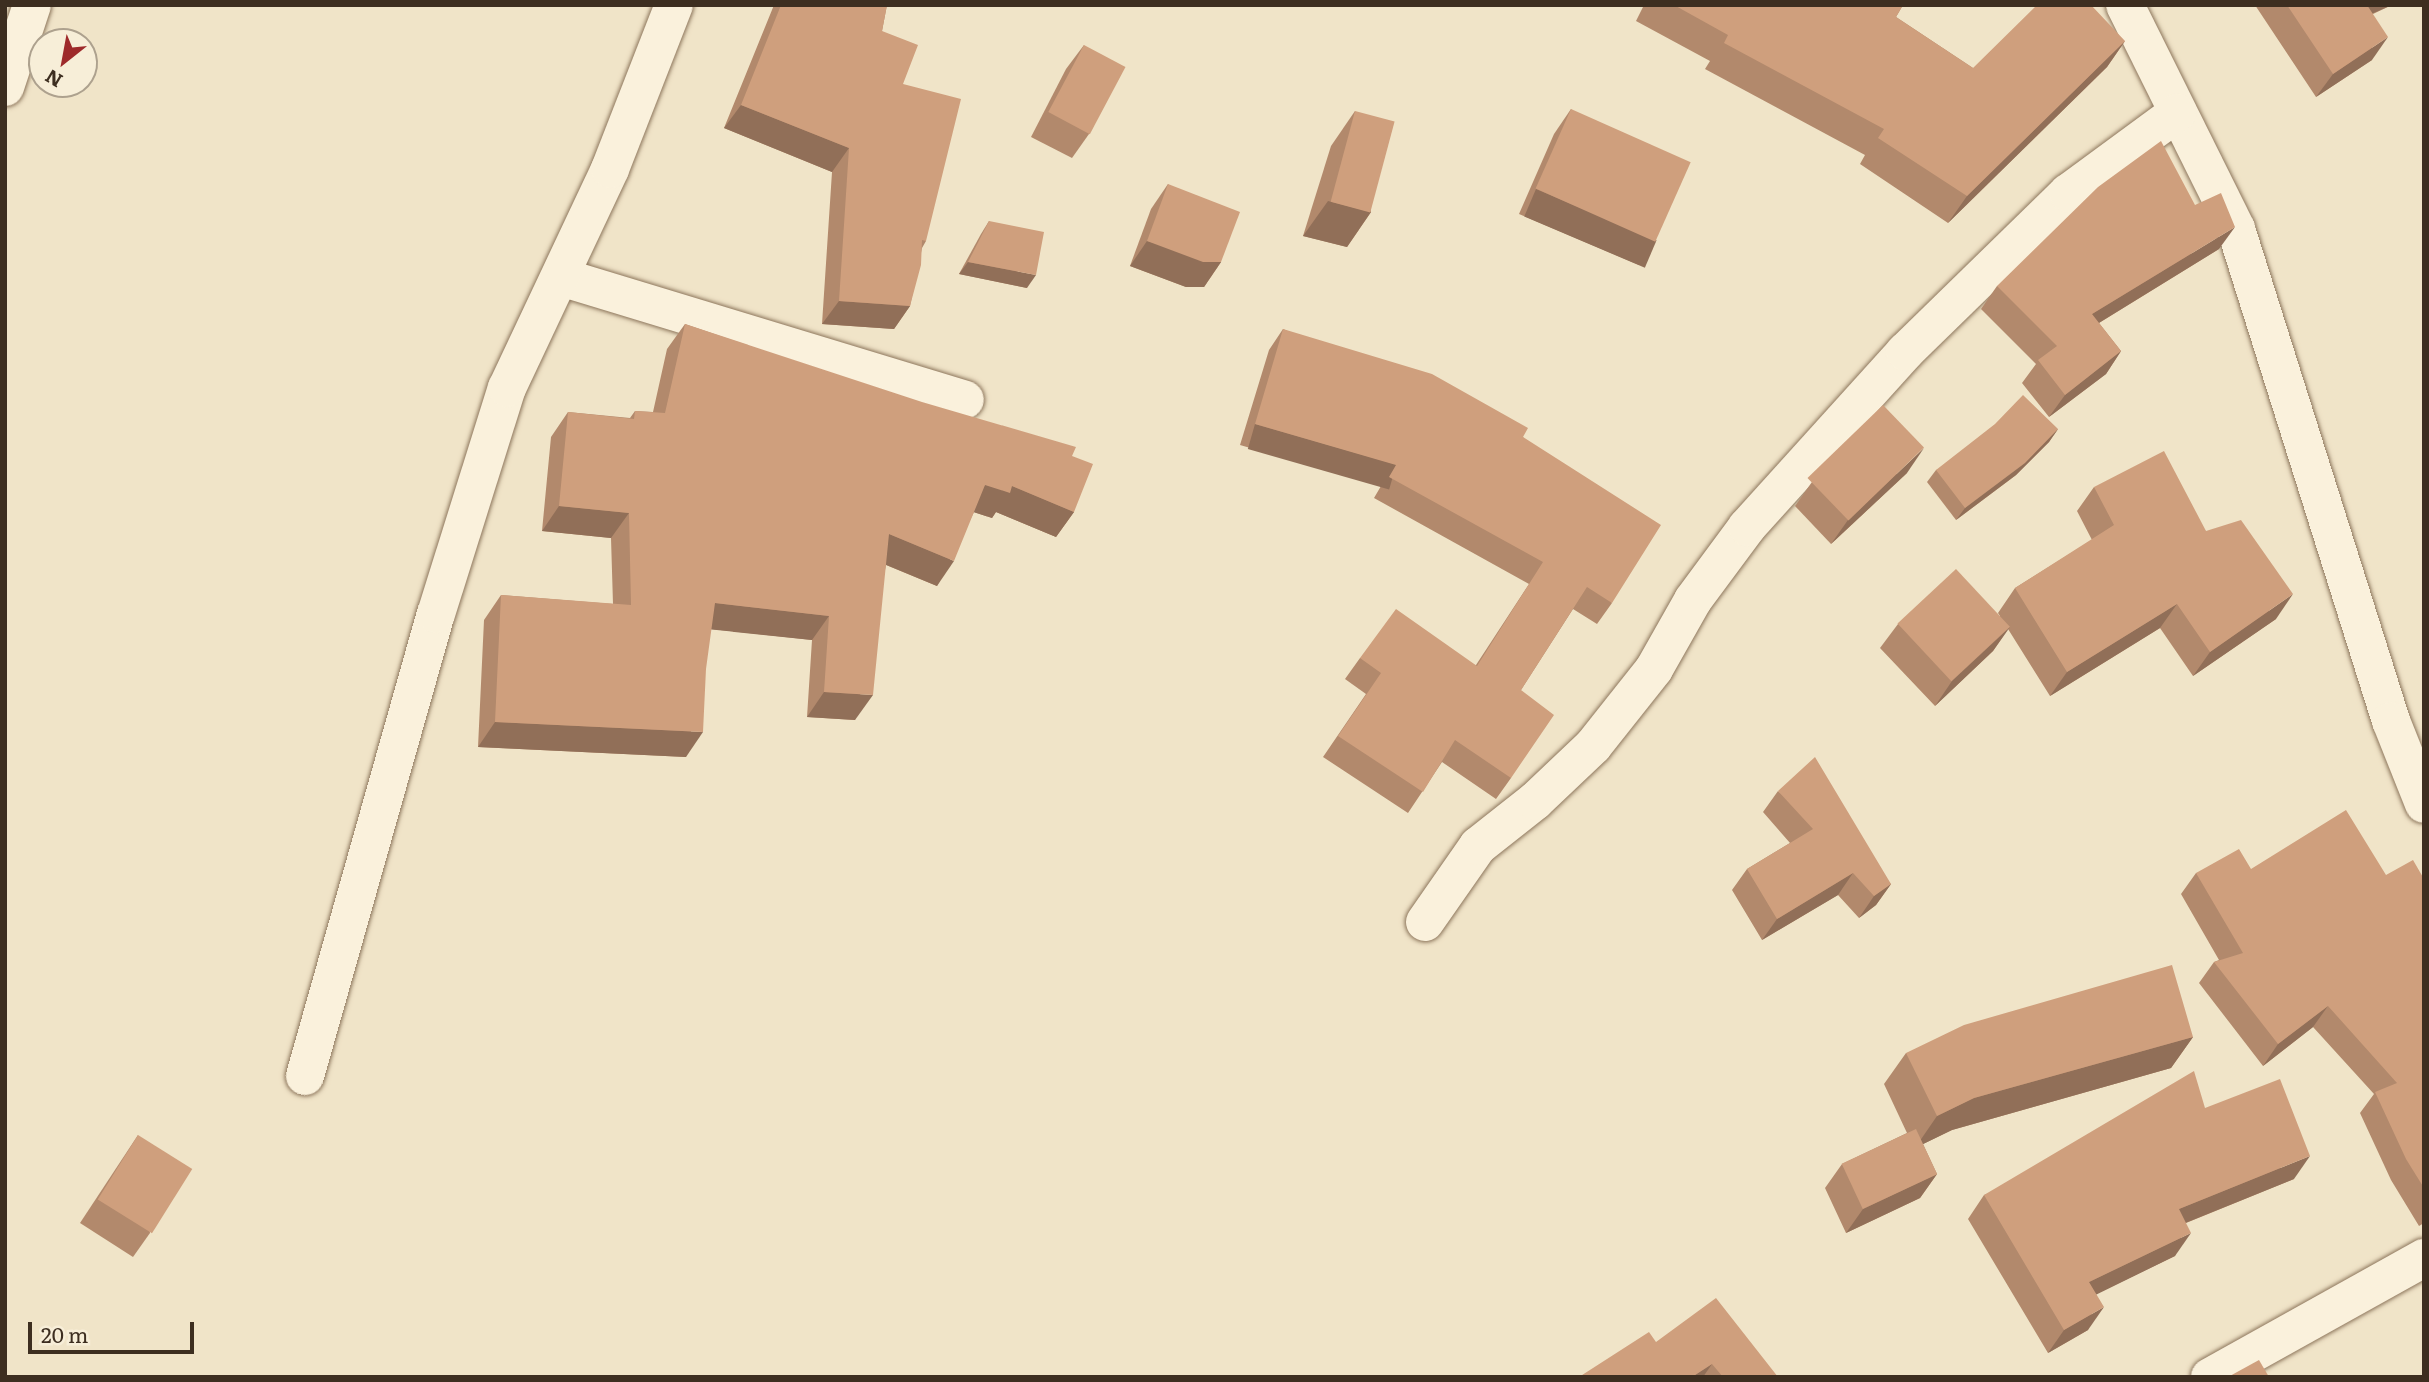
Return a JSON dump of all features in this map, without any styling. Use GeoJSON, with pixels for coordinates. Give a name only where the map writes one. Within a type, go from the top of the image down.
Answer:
{"type":"FeatureCollection","features":[{"type":"Feature","properties":{"kind":"street"},"geometry":{"type":"LineString","coordinates":[[5,87],[32,5]]}},
{"type":"Feature","properties":{"kind":"street"},"geometry":{"type":"LineString","coordinates":[[305,1076],[436,614],[507,388],[610,169],[674,5]]}},
{"type":"Feature","properties":{"kind":"street"},"geometry":{"type":"LineString","coordinates":[[2125,5],[2236,229],[2391,721],[2424,804]]}},
{"type":"Feature","properties":{"kind":"street"},"geometry":{"type":"LineString","coordinates":[[1425,922],[1478,846],[1535,801],[1593,747],[1654,669],[1693,600],[1748,527],[1905,352],[2068,193],[2177,113]]}},
{"type":"Feature","properties":{"kind":"street"},"geometry":{"type":"LineString","coordinates":[[561,276],[965,400]]}},
{"type":"Feature","properties":{"kind":"street"},"geometry":{"type":"LineString","coordinates":[[2210,1377],[2424,1258]]}},
{"type":"Feature","properties":{"kind":"building"},"geometry":{"type":"Polygon","coordinates":[[[781,5],[887,5],[882,31],[918,45],[903,84],[961,99],[926,241],[922,240],[921,265],[910,306],[839,301],[849,148],[741,105],[781,5]]]}},
{"type":"Feature","properties":{"kind":"building"},"geometry":{"type":"Polygon","coordinates":[[[1674,5],[1903,5],[1896,17],[1973,68],[2037,5],[2091,5],[2125,41],[1967,196],[1878,138],[1884,129],[1724,43],[1728,35],[1674,5]]]}},
{"type":"Feature","properties":{"kind":"building"},"geometry":{"type":"Polygon","coordinates":[[[2287,5],[2367,5],[2388,37],[2333,74],[2287,5]]]}},
{"type":"Feature","properties":{"kind":"building"},"geometry":{"type":"Polygon","coordinates":[[[1084,45],[1125,67],[1090,134],[1048,112],[1084,45]]]}},
{"type":"Feature","properties":{"kind":"building"},"geometry":{"type":"Polygon","coordinates":[[[1571,109],[1691,162],[1655,242],[1536,188],[1571,109]]]}},
{"type":"Feature","properties":{"kind":"building"},"geometry":{"type":"Polygon","coordinates":[[[1355,111],[1395,122],[1370,212],[1331,202],[1355,111]]]}},
{"type":"Feature","properties":{"kind":"building"},"geometry":{"type":"Polygon","coordinates":[[[2161,141],[2195,205],[2221,193],[2235,227],[2092,314],[2121,351],[2065,395],[2038,360],[2057,346],[1997,286],[2098,187],[2161,141]]]}},
{"type":"Feature","properties":{"kind":"building"},"geometry":{"type":"Polygon","coordinates":[[[1168,184],[1240,212],[1221,262],[1203,262],[1147,241],[1168,184]]]}},
{"type":"Feature","properties":{"kind":"building"},"geometry":{"type":"Polygon","coordinates":[[[989,221],[1044,232],[1036,275],[968,262],[989,221]]]}},
{"type":"Feature","properties":{"kind":"building"},"geometry":{"type":"Polygon","coordinates":[[[685,324],[922,402],[1076,447],[1072,456],[1093,464],[1074,512],[1012,486],[1010,493],[985,485],[954,561],[889,534],[873,695],[824,692],[829,616],[715,603],[706,669],[703,732],[495,722],[501,595],[631,605],[629,513],[559,506],[568,412],[634,419],[635,411],[665,413],[685,324]]]}},
{"type":"Feature","properties":{"kind":"building"},"geometry":{"type":"Polygon","coordinates":[[[1283,329],[1432,374],[1528,428],[1523,437],[1661,525],[1612,603],[1587,587],[1521,690],[1554,715],[1511,778],[1455,740],[1423,792],[1338,736],[1381,673],[1360,658],[1396,609],[1477,666],[1543,562],[1389,477],[1396,465],[1255,424],[1283,329]]]}},
{"type":"Feature","properties":{"kind":"building"},"geometry":{"type":"Polygon","coordinates":[[[2023,395],[2058,429],[2025,463],[1965,508],[1936,470],[1995,424],[2023,395]]]}},
{"type":"Feature","properties":{"kind":"building"},"geometry":{"type":"Polygon","coordinates":[[[1883,405],[1924,447],[1848,520],[1807,478],[1883,405]]]}},
{"type":"Feature","properties":{"kind":"building"},"geometry":{"type":"Polygon","coordinates":[[[2164,451],[2206,531],[2241,520],[2293,594],[2210,652],[2177,604],[2067,672],[2015,588],[2114,525],[2094,487],[2164,451]]]}},
{"type":"Feature","properties":{"kind":"building"},"geometry":{"type":"Polygon","coordinates":[[[1956,569],[2010,627],[1951,681],[1897,624],[1956,569]]]}},
{"type":"Feature","properties":{"kind":"building"},"geometry":{"type":"Polygon","coordinates":[[[1815,757],[1891,884],[1874,896],[1853,873],[1777,919],[1747,869],[1813,829],[1778,791],[1815,757]]]}},
{"type":"Feature","properties":{"kind":"building"},"geometry":{"type":"Polygon","coordinates":[[[2346,810],[2386,875],[2413,860],[2424,879],[2424,1188],[2406,1159],[2375,1092],[2397,1083],[2328,1006],[2278,1044],[2214,962],[2243,953],[2196,873],[2239,849],[2251,869],[2346,810]]]}},
{"type":"Feature","properties":{"kind":"building"},"geometry":{"type":"Polygon","coordinates":[[[2172,965],[2193,1037],[1974,1098],[1937,1116],[1906,1053],[1964,1025],[2172,965]]]}},
{"type":"Feature","properties":{"kind":"building"},"geometry":{"type":"Polygon","coordinates":[[[2194,1071],[2205,1108],[2280,1079],[2310,1156],[2179,1209],[2191,1233],[2089,1282],[2104,1307],[2064,1330],[1984,1195],[2194,1071]]]}},
{"type":"Feature","properties":{"kind":"building"},"geometry":{"type":"Polygon","coordinates":[[[1916,1129],[1937,1174],[1863,1209],[1842,1164],[1916,1129]]]}},
{"type":"Feature","properties":{"kind":"building"},"geometry":{"type":"Polygon","coordinates":[[[138,1135],[192,1169],[152,1233],[98,1199],[138,1135]]]}},
{"type":"Feature","properties":{"kind":"building"},"geometry":{"type":"Polygon","coordinates":[[[1716,1298],[1778,1377],[1723,1377],[1712,1364],[1692,1377],[1579,1377],[1649,1332],[1656,1342],[1716,1298]]]}},
{"type":"Feature","properties":{"kind":"building"},"geometry":{"type":"Polygon","coordinates":[[[2259,1360],[2269,1377],[2228,1377],[2259,1360]]]}}]}
